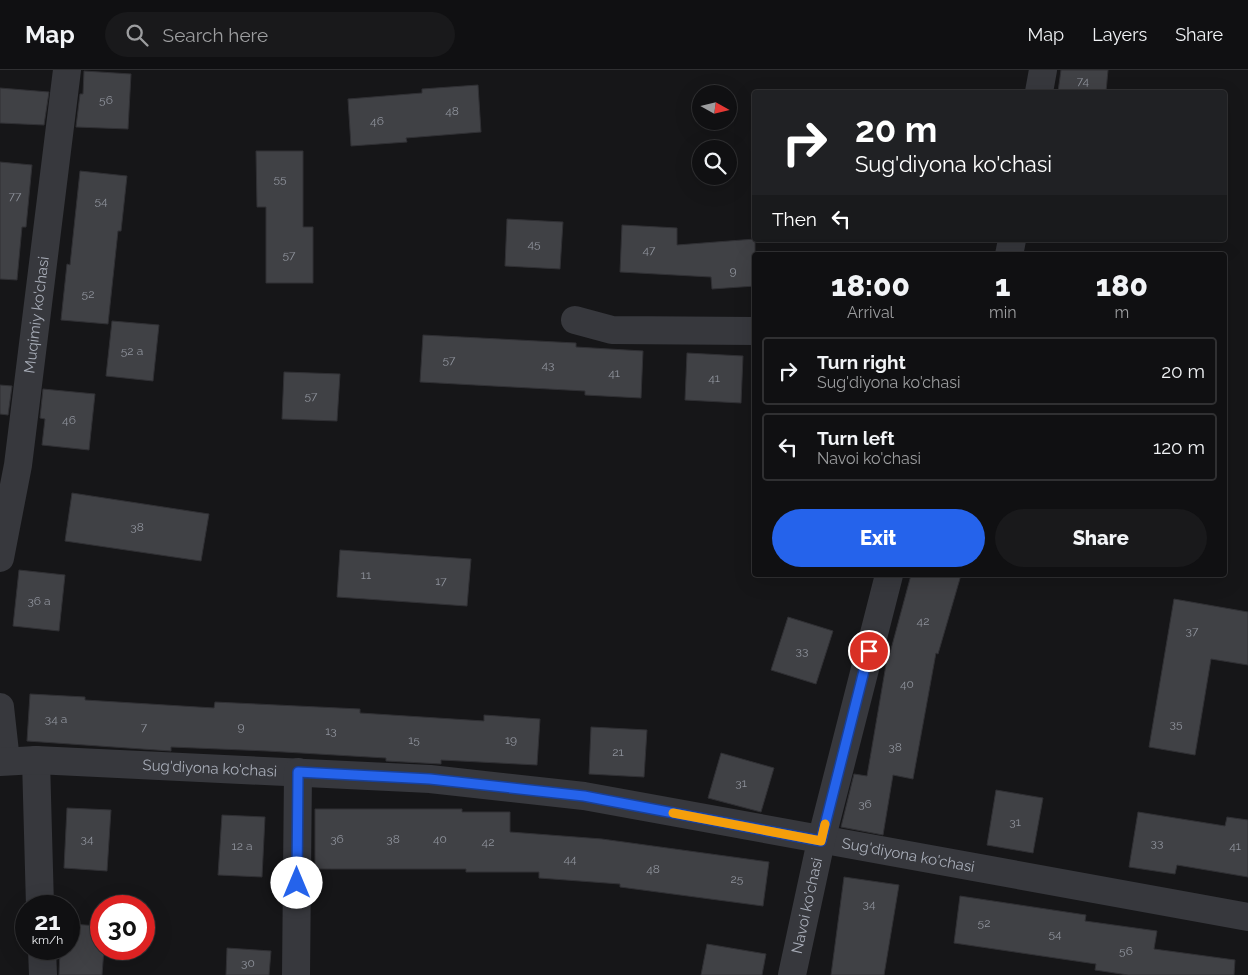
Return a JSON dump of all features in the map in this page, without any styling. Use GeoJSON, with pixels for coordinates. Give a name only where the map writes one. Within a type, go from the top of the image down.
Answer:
{"type":"FeatureCollection","features":[{"type":"Feature","properties":{"kind":"street","name":"Muqimiy ko'chasi"},"geometry":{"type":"LineString","coordinates":[[0,558],[18,466],[67,70]]}},
{"type":"Feature","properties":{"kind":"street"},"geometry":{"type":"LineString","coordinates":[[1039,90],[1043,70]]}},
{"type":"Feature","properties":{"kind":"street"},"geometry":{"type":"LineString","coordinates":[[575,320],[612,330],[752,331]]}},
{"type":"Feature","properties":{"kind":"street","name":"Navoi ko'chasi"},"geometry":{"type":"LineString","coordinates":[[792,975],[821,841],[888,577]]}},
{"type":"Feature","properties":{"kind":"street"},"geometry":{"type":"LineString","coordinates":[[0,707],[3,762]]}},
{"type":"Feature","properties":{"kind":"street"},"geometry":{"type":"LineString","coordinates":[[36,760],[40,895]]}},
{"type":"Feature","properties":{"kind":"street","name":"Sug'diyona ko'chasi"},"geometry":{"type":"LineString","coordinates":[[3,762],[36,760],[430,779],[584,796],[821,841],[1248,917]]}},
{"type":"Feature","properties":{"kind":"street"},"geometry":{"type":"LineString","coordinates":[[296,975],[298,772]]}},
{"type":"Feature","properties":{"kind":"street"},"geometry":{"type":"LineString","coordinates":[[42,960],[42,975]]}},
{"type":"Feature","properties":{"kind":"building"},"geometry":{"type":"Polygon","coordinates":[[[1061,70],[1108,70],[1106,90],[1058,90],[1061,70]]]}},
{"type":"Feature","properties":{"kind":"building"},"geometry":{"type":"Polygon","coordinates":[[[84,71],[131,74],[128,129],[76,127],[80,94],[83,94],[84,71]]]}},
{"type":"Feature","properties":{"kind":"building"},"geometry":{"type":"Polygon","coordinates":[[[478,85],[481,132],[406,138],[407,142],[351,146],[348,99],[422,93],[422,89],[478,85]]]}},
{"type":"Feature","properties":{"kind":"building"},"geometry":{"type":"Polygon","coordinates":[[[0,88],[49,92],[44,125],[0,123],[0,88]]]}},
{"type":"Feature","properties":{"kind":"building"},"geometry":{"type":"Polygon","coordinates":[[[256,151],[303,151],[303,227],[313,227],[313,283],[266,283],[266,207],[257,207],[256,151]]]}},
{"type":"Feature","properties":{"kind":"building"},"geometry":{"type":"Polygon","coordinates":[[[0,162],[32,165],[26,227],[22,227],[17,280],[0,279],[0,162]]]}},
{"type":"Feature","properties":{"kind":"building"},"geometry":{"type":"Polygon","coordinates":[[[80,171],[127,176],[121,231],[118,231],[108,324],[61,320],[67,264],[70,265],[80,171]]]}},
{"type":"Feature","properties":{"kind":"building"},"geometry":{"type":"Polygon","coordinates":[[[507,219],[563,222],[560,269],[505,266],[507,219]]]}},
{"type":"Feature","properties":{"kind":"building"},"geometry":{"type":"Polygon","coordinates":[[[622,225],[677,228],[677,245],[752,239],[752,242],[755,242],[755,252],[752,252],[752,286],[712,289],[711,277],[620,272],[622,225]]]}},
{"type":"Feature","properties":{"kind":"building"},"geometry":{"type":"Polygon","coordinates":[[[112,321],[159,325],[153,381],[106,376],[112,321]]]}},
{"type":"Feature","properties":{"kind":"building"},"geometry":{"type":"Polygon","coordinates":[[[423,335],[576,343],[576,347],[643,351],[641,398],[585,395],[585,391],[420,382],[423,335]]]}},
{"type":"Feature","properties":{"kind":"building"},"geometry":{"type":"Polygon","coordinates":[[[687,353],[743,356],[741,403],[685,400],[687,353]]]}},
{"type":"Feature","properties":{"kind":"building"},"geometry":{"type":"Polygon","coordinates":[[[284,372],[340,374],[337,421],[282,419],[284,372]]]}},
{"type":"Feature","properties":{"kind":"building"},"geometry":{"type":"Polygon","coordinates":[[[0,385],[12,386],[8,415],[0,414],[0,385]]]}},
{"type":"Feature","properties":{"kind":"building"},"geometry":{"type":"Polygon","coordinates":[[[43,389],[95,394],[89,450],[42,445],[45,419],[40,418],[43,389]]]}},
{"type":"Feature","properties":{"kind":"building"},"geometry":{"type":"Polygon","coordinates":[[[72,493],[209,514],[201,561],[65,541],[72,493]]]}},
{"type":"Feature","properties":{"kind":"building"},"geometry":{"type":"Polygon","coordinates":[[[340,550],[471,559],[467,606],[337,597],[340,550]]]}},
{"type":"Feature","properties":{"kind":"building"},"geometry":{"type":"Polygon","coordinates":[[[19,570],[65,575],[59,631],[13,626],[19,570]]]}},
{"type":"Feature","properties":{"kind":"building"},"geometry":{"type":"Polygon","coordinates":[[[910,577],[960,577],[938,654],[936,653],[913,779],[893,775],[883,835],[841,827],[854,774],[867,776],[888,653],[890,653],[910,577]]]}},
{"type":"Feature","properties":{"kind":"building"},"geometry":{"type":"Polygon","coordinates":[[[1174,599],[1248,612],[1248,665],[1211,659],[1195,755],[1149,747],[1174,599]]]}},
{"type":"Feature","properties":{"kind":"building"},"geometry":{"type":"Polygon","coordinates":[[[788,617],[833,631],[816,684],[771,670],[788,617]]]}},
{"type":"Feature","properties":{"kind":"building"},"geometry":{"type":"Polygon","coordinates":[[[30,694],[85,697],[85,700],[214,708],[215,702],[360,709],[360,713],[484,721],[484,715],[540,719],[537,765],[441,760],[441,764],[386,761],[386,758],[267,751],[171,747],[171,751],[27,741],[30,694]]]}},
{"type":"Feature","properties":{"kind":"building"},"geometry":{"type":"Polygon","coordinates":[[[591,727],[647,730],[644,777],[589,774],[591,727]]]}},
{"type":"Feature","properties":{"kind":"building"},"geometry":{"type":"Polygon","coordinates":[[[721,753],[774,768],[761,812],[708,798],[721,753]]]}},
{"type":"Feature","properties":{"kind":"building"},"geometry":{"type":"Polygon","coordinates":[[[996,790],[1043,798],[1033,853],[987,845],[996,790]]]}},
{"type":"Feature","properties":{"kind":"building"},"geometry":{"type":"Polygon","coordinates":[[[67,808],[111,810],[107,871],[64,868],[67,808]]]}},
{"type":"Feature","properties":{"kind":"building"},"geometry":{"type":"Polygon","coordinates":[[[315,809],[462,809],[462,812],[510,812],[510,832],[602,839],[769,862],[763,906],[620,887],[620,884],[539,878],[539,872],[466,872],[466,869],[315,869],[315,809]]]}},
{"type":"Feature","properties":{"kind":"building"},"geometry":{"type":"Polygon","coordinates":[[[1138,812],[1225,826],[1227,817],[1248,820],[1248,877],[1177,865],[1175,874],[1129,867],[1138,812]]]}},
{"type":"Feature","properties":{"kind":"building"},"geometry":{"type":"Polygon","coordinates":[[[222,815],[265,817],[262,877],[218,875],[222,815]]]}},
{"type":"Feature","properties":{"kind":"building"},"geometry":{"type":"Polygon","coordinates":[[[844,877],[899,885],[884,975],[831,975],[844,877]]]}},
{"type":"Feature","properties":{"kind":"building"},"geometry":{"type":"Polygon","coordinates":[[[960,896],[1086,915],[1085,921],[1157,931],[1154,949],[1235,960],[1234,975],[1128,975],[1095,970],[1096,964],[954,943],[960,896]]]}},
{"type":"Feature","properties":{"kind":"building"},"geometry":{"type":"Polygon","coordinates":[[[80,925],[90,925],[90,960],[103,960],[102,975],[59,975],[60,960],[80,960],[80,925]]]}},
{"type":"Feature","properties":{"kind":"building"},"geometry":{"type":"Polygon","coordinates":[[[707,944],[766,954],[762,975],[701,975],[707,944]]]}},
{"type":"Feature","properties":{"kind":"building"},"geometry":{"type":"Polygon","coordinates":[[[227,948],[271,951],[269,975],[226,975],[227,948]]]}},
{"type":"Feature","properties":{"kind":"slow traffic"},"geometry":{"type":"LineString","coordinates":[[673,813],[821,841],[825,824]]}},
{"type":"Feature","properties":{"kind":"route"},"geometry":{"type":"LineString","coordinates":[[297,883],[298,772],[430,779],[584,796],[821,841],[869,651]]}}]}
